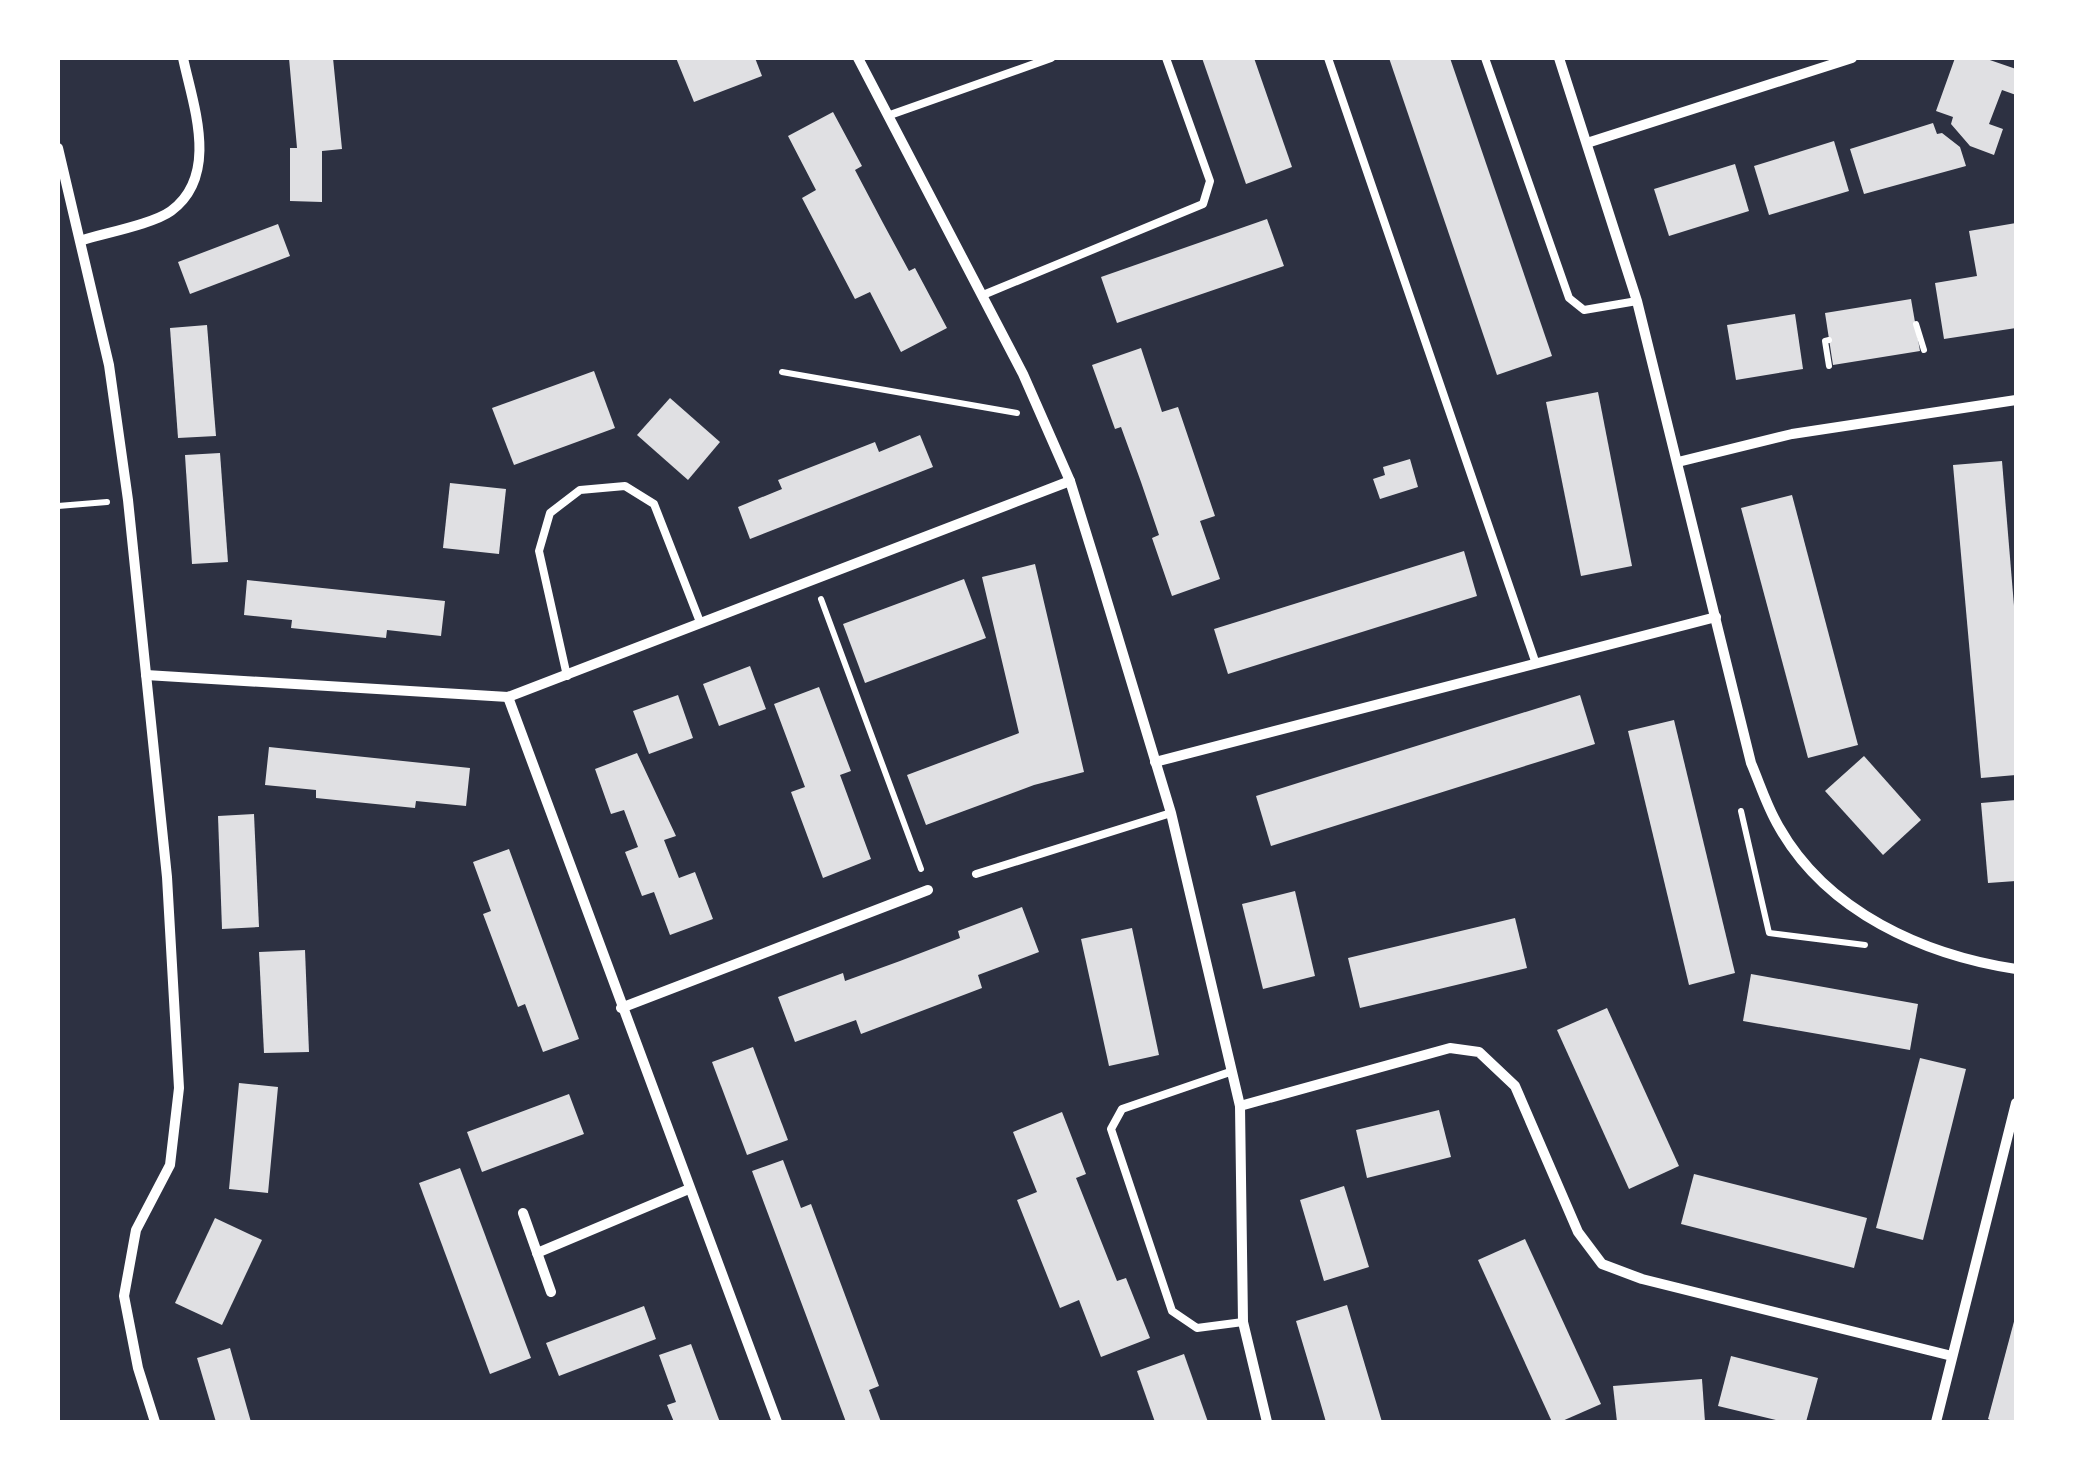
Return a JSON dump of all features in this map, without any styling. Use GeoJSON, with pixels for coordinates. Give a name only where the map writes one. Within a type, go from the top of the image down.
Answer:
{"type":"FeatureCollection","features":[{"type":"Feature","properties":{"kind":"street"},"geometry":{"type":"LineString","coordinates":[[83,240],[170,211],[189,189],[202,150],[183,58]]}},
{"type":"Feature","properties":{"kind":"street"},"geometry":{"type":"LineString","coordinates":[[858,58],[982,295],[1070,481],[1170,812],[1240,1106],[1243,1322],[1266,1422]]}},
{"type":"Feature","properties":{"kind":"street"},"geometry":{"type":"LineString","coordinates":[[1559,58],[1637,301],[1750,763],[1779,828],[1816,880],[1871,920],[1927,948],[2016,970]]}},
{"type":"Feature","properties":{"kind":"street"},"geometry":{"type":"LineString","coordinates":[[1587,143],[1852,58]]}},
{"type":"Feature","properties":{"kind":"street"},"geometry":{"type":"LineString","coordinates":[[58,148],[83,240],[109,364],[128,500],[167,877],[179,1088],[170,1165],[136,1230],[124,1296],[155,1422]]}},
{"type":"Feature","properties":{"kind":"street"},"geometry":{"type":"LineString","coordinates":[[1678,462],[1792,434],[2016,400]]}},
{"type":"Feature","properties":{"kind":"street"},"geometry":{"type":"LineString","coordinates":[[146,675],[508,698],[1070,481]]}},
{"type":"Feature","properties":{"kind":"street"},"geometry":{"type":"LineString","coordinates":[[1155,762],[1716,617]]}},
{"type":"Feature","properties":{"kind":"street"},"geometry":{"type":"LineString","coordinates":[[508,698],[777,1422]]}},
{"type":"Feature","properties":{"kind":"street"},"geometry":{"type":"LineString","coordinates":[[620,1008],[928,890]]}},
{"type":"Feature","properties":{"kind":"street"},"geometry":{"type":"LineString","coordinates":[[1240,1106],[1450,1048],[1480,1052],[1514,1086],[1578,1232],[1602,1264],[1642,1279],[1952,1356]]}},
{"type":"Feature","properties":{"kind":"street"},"geometry":{"type":"LineString","coordinates":[[1936,1422],[2016,1104]]}},
{"type":"Feature","properties":{"kind":"street"},"geometry":{"type":"LineString","coordinates":[[537,1253],[689,1189]]}},
{"type":"Feature","properties":{"kind":"street"},"geometry":{"type":"LineString","coordinates":[[523,1212],[551,1292]]}},
{"type":"Feature","properties":{"kind":"lane"},"geometry":{"type":"LineString","coordinates":[[890,115],[1051,58]]}},
{"type":"Feature","properties":{"kind":"lane"},"geometry":{"type":"LineString","coordinates":[[982,295],[1203,204],[1210,181],[1166,58]]}},
{"type":"Feature","properties":{"kind":"lane"},"geometry":{"type":"LineString","coordinates":[[1328,58],[1536,664]]}},
{"type":"Feature","properties":{"kind":"lane"},"geometry":{"type":"LineString","coordinates":[[1485,58],[1569,298],[1584,310],[1637,301]]}},
{"type":"Feature","properties":{"kind":"lane"},"geometry":{"type":"LineString","coordinates":[[567,676],[539,551],[550,513],[580,490],[625,486],[654,504],[700,622]]}},
{"type":"Feature","properties":{"kind":"lane"},"geometry":{"type":"LineString","coordinates":[[976,874],[1170,812]]}},
{"type":"Feature","properties":{"kind":"lane"},"geometry":{"type":"LineString","coordinates":[[1230,1072],[1122,1109],[1111,1129],[1172,1311],[1197,1328],[1243,1322]]}},
{"type":"Feature","properties":{"kind":"path"},"geometry":{"type":"LineString","coordinates":[[1916,324],[1924,350]]}},
{"type":"Feature","properties":{"kind":"path"},"geometry":{"type":"LineString","coordinates":[[1829,340],[1825,341],[1830,366]]}},
{"type":"Feature","properties":{"kind":"path"},"geometry":{"type":"LineString","coordinates":[[782,372],[1042,417]]}},
{"type":"Feature","properties":{"kind":"path"},"geometry":{"type":"LineString","coordinates":[[58,506],[128,500]]}},
{"type":"Feature","properties":{"kind":"path"},"geometry":{"type":"LineString","coordinates":[[814,579],[928,890]]}},
{"type":"Feature","properties":{"kind":"building"},"geometry":{"type":"Polygon","coordinates":[[[289,58],[333,58],[342,149],[322,151],[322,202],[290,201],[290,148],[297,148],[289,58]]]}},
{"type":"Feature","properties":{"kind":"building"},"geometry":{"type":"Polygon","coordinates":[[[676,58],[755,58],[762,76],[694,102],[676,58]]]}},
{"type":"Feature","properties":{"kind":"building"},"geometry":{"type":"Polygon","coordinates":[[[1202,58],[1254,58],[1292,167],[1246,184],[1202,58]]]}},
{"type":"Feature","properties":{"kind":"building"},"geometry":{"type":"Polygon","coordinates":[[[1389,58],[1450,58],[1552,356],[1497,375],[1389,58]]]}},
{"type":"Feature","properties":{"kind":"building"},"geometry":{"type":"Polygon","coordinates":[[[1955,58],[1984,58],[2016,69],[2016,95],[2002,90],[1989,124],[2003,129],[1994,155],[1970,146],[1951,124],[1953,117],[1936,111],[1955,58]]]}},
{"type":"Feature","properties":{"kind":"building"},"geometry":{"type":"Polygon","coordinates":[[[833,112],[862,166],[855,170],[909,271],[915,268],[947,328],[901,352],[870,292],[855,299],[802,198],[816,190],[788,136],[833,112]]]}},
{"type":"Feature","properties":{"kind":"building"},"geometry":{"type":"Polygon","coordinates":[[[1933,123],[1937,134],[1942,133],[1960,147],[1966,166],[1864,194],[1850,149],[1933,123]]]}},
{"type":"Feature","properties":{"kind":"building"},"geometry":{"type":"Polygon","coordinates":[[[1834,141],[1849,191],[1769,215],[1754,166],[1834,141]]]}},
{"type":"Feature","properties":{"kind":"building"},"geometry":{"type":"Polygon","coordinates":[[[1735,164],[1749,211],[1669,236],[1654,189],[1735,164]]]}},
{"type":"Feature","properties":{"kind":"building"},"geometry":{"type":"Polygon","coordinates":[[[1267,219],[1284,266],[1117,323],[1101,277],[1267,219]]]}},
{"type":"Feature","properties":{"kind":"building"},"geometry":{"type":"Polygon","coordinates":[[[2016,223],[2016,328],[1944,339],[1935,283],[1977,276],[1969,231],[2016,223]]]}},
{"type":"Feature","properties":{"kind":"building"},"geometry":{"type":"Polygon","coordinates":[[[278,224],[290,256],[190,294],[178,262],[278,224]]]}},
{"type":"Feature","properties":{"kind":"building"},"geometry":{"type":"Polygon","coordinates":[[[1911,299],[1920,351],[1833,365],[1825,313],[1911,299]]]}},
{"type":"Feature","properties":{"kind":"building"},"geometry":{"type":"Polygon","coordinates":[[[1795,314],[1803,369],[1736,380],[1727,325],[1795,314]]]}},
{"type":"Feature","properties":{"kind":"building"},"geometry":{"type":"Polygon","coordinates":[[[207,325],[216,436],[178,438],[170,328],[207,325]]]}},
{"type":"Feature","properties":{"kind":"building"},"geometry":{"type":"Polygon","coordinates":[[[1141,348],[1162,412],[1178,407],[1215,516],[1200,521],[1220,579],[1172,596],[1152,538],[1159,535],[1141,482],[1121,427],[1115,429],[1092,365],[1141,348]]]}},
{"type":"Feature","properties":{"kind":"building"},"geometry":{"type":"Polygon","coordinates":[[[594,371],[615,428],[514,465],[492,408],[594,371]]]}},
{"type":"Feature","properties":{"kind":"building"},"geometry":{"type":"Polygon","coordinates":[[[1598,392],[1632,566],[1581,576],[1546,402],[1598,392]]]}},
{"type":"Feature","properties":{"kind":"building"},"geometry":{"type":"Polygon","coordinates":[[[670,398],[720,442],[688,480],[637,435],[670,398]]]}},
{"type":"Feature","properties":{"kind":"building"},"geometry":{"type":"Polygon","coordinates":[[[920,435],[933,467],[750,539],[738,507],[782,489],[778,480],[875,442],[879,452],[920,435]]]}},
{"type":"Feature","properties":{"kind":"building"},"geometry":{"type":"Polygon","coordinates":[[[220,453],[228,562],[192,564],[185,455],[220,453]]]}},
{"type":"Feature","properties":{"kind":"building"},"geometry":{"type":"Polygon","coordinates":[[[1410,459],[1418,487],[1380,499],[1373,479],[1385,475],[1383,467],[1410,459]]]}},
{"type":"Feature","properties":{"kind":"building"},"geometry":{"type":"Polygon","coordinates":[[[2002,461],[2016,630],[2016,775],[1981,778],[1953,465],[2002,461]]]}},
{"type":"Feature","properties":{"kind":"building"},"geometry":{"type":"Polygon","coordinates":[[[450,483],[506,489],[499,554],[443,548],[450,483]]]}},
{"type":"Feature","properties":{"kind":"building"},"geometry":{"type":"Polygon","coordinates":[[[1792,495],[1858,745],[1808,758],[1741,508],[1792,495]]]}},
{"type":"Feature","properties":{"kind":"building"},"geometry":{"type":"Polygon","coordinates":[[[1464,551],[1477,596],[1228,674],[1214,629],[1464,551]]]}},
{"type":"Feature","properties":{"kind":"building"},"geometry":{"type":"Polygon","coordinates":[[[1035,564],[1084,772],[1034,785],[926,825],[907,775],[1019,733],[982,577],[1035,564]]]}},
{"type":"Feature","properties":{"kind":"building"},"geometry":{"type":"Polygon","coordinates":[[[964,579],[986,638],[865,683],[843,624],[964,579]]]}},
{"type":"Feature","properties":{"kind":"building"},"geometry":{"type":"Polygon","coordinates":[[[247,580],[445,601],[441,636],[387,630],[386,638],[291,628],[292,620],[244,615],[247,580]]]}},
{"type":"Feature","properties":{"kind":"building"},"geometry":{"type":"Polygon","coordinates":[[[750,666],[766,709],[719,726],[703,684],[750,666]]]}},
{"type":"Feature","properties":{"kind":"building"},"geometry":{"type":"Polygon","coordinates":[[[819,687],[851,771],[840,775],[871,859],[823,878],[791,792],[805,787],[774,704],[819,687]]]}},
{"type":"Feature","properties":{"kind":"building"},"geometry":{"type":"Polygon","coordinates":[[[678,695],[693,738],[649,754],[633,711],[678,695]]]}},
{"type":"Feature","properties":{"kind":"building"},"geometry":{"type":"Polygon","coordinates":[[[1580,695],[1595,744],[1271,846],[1256,796],[1580,695]]]}},
{"type":"Feature","properties":{"kind":"building"},"geometry":{"type":"Polygon","coordinates":[[[1674,720],[1735,973],[1689,985],[1628,731],[1674,720]]]}},
{"type":"Feature","properties":{"kind":"building"},"geometry":{"type":"Polygon","coordinates":[[[269,747],[470,768],[466,806],[416,801],[415,808],[316,798],[316,790],[265,785],[269,747]]]}},
{"type":"Feature","properties":{"kind":"building"},"geometry":{"type":"Polygon","coordinates":[[[637,753],[676,836],[664,840],[679,878],[695,872],[713,919],[670,935],[654,892],[642,896],[625,852],[638,847],[624,810],[611,814],[595,769],[637,753]]]}},
{"type":"Feature","properties":{"kind":"building"},"geometry":{"type":"Polygon","coordinates":[[[1864,756],[1921,820],[1883,855],[1825,791],[1864,756]]]}},
{"type":"Feature","properties":{"kind":"building"},"geometry":{"type":"Polygon","coordinates":[[[2016,800],[2016,881],[1988,883],[1981,803],[2016,800]]]}},
{"type":"Feature","properties":{"kind":"building"},"geometry":{"type":"Polygon","coordinates":[[[254,814],[259,927],[222,929],[218,816],[254,814]]]}},
{"type":"Feature","properties":{"kind":"building"},"geometry":{"type":"Polygon","coordinates":[[[509,849],[579,1039],[543,1052],[525,1004],[518,1007],[483,914],[491,911],[473,862],[509,849]]]}},
{"type":"Feature","properties":{"kind":"building"},"geometry":{"type":"Polygon","coordinates":[[[1295,891],[1315,976],[1263,989],[1242,904],[1295,891]]]}},
{"type":"Feature","properties":{"kind":"building"},"geometry":{"type":"Polygon","coordinates":[[[1022,907],[1039,952],[978,975],[982,988],[861,1034],[856,1020],[795,1042],[778,997],[843,973],[845,981],[900,961],[960,938],[958,931],[1022,907]]]}},
{"type":"Feature","properties":{"kind":"building"},"geometry":{"type":"Polygon","coordinates":[[[1515,918],[1527,968],[1360,1008],[1348,958],[1515,918]]]}},
{"type":"Feature","properties":{"kind":"building"},"geometry":{"type":"Polygon","coordinates":[[[1132,928],[1159,1055],[1109,1066],[1081,939],[1132,928]]]}},
{"type":"Feature","properties":{"kind":"building"},"geometry":{"type":"Polygon","coordinates":[[[305,950],[309,1052],[264,1053],[259,952],[305,950]]]}},
{"type":"Feature","properties":{"kind":"building"},"geometry":{"type":"Polygon","coordinates":[[[1751,974],[1918,1004],[1910,1050],[1743,1021],[1751,974]]]}},
{"type":"Feature","properties":{"kind":"building"},"geometry":{"type":"Polygon","coordinates":[[[1607,1008],[1679,1166],[1629,1189],[1557,1030],[1607,1008]]]}},
{"type":"Feature","properties":{"kind":"building"},"geometry":{"type":"Polygon","coordinates":[[[753,1047],[788,1140],[747,1155],[712,1062],[753,1047]]]}},
{"type":"Feature","properties":{"kind":"building"},"geometry":{"type":"Polygon","coordinates":[[[1920,1058],[1966,1069],[1923,1240],[1876,1228],[1920,1058]]]}},
{"type":"Feature","properties":{"kind":"building"},"geometry":{"type":"Polygon","coordinates":[[[239,1083],[278,1087],[268,1193],[229,1189],[239,1083]]]}},
{"type":"Feature","properties":{"kind":"building"},"geometry":{"type":"Polygon","coordinates":[[[569,1094],[584,1134],[482,1172],[467,1132],[569,1094]]]}},
{"type":"Feature","properties":{"kind":"building"},"geometry":{"type":"Polygon","coordinates":[[[1439,1110],[1451,1157],[1367,1178],[1356,1130],[1439,1110]]]}},
{"type":"Feature","properties":{"kind":"building"},"geometry":{"type":"Polygon","coordinates":[[[1062,1112],[1086,1174],[1076,1178],[1117,1281],[1126,1278],[1150,1338],[1101,1357],[1079,1300],[1060,1308],[1017,1200],[1037,1192],[1013,1132],[1062,1112]]]}},
{"type":"Feature","properties":{"kind":"building"},"geometry":{"type":"Polygon","coordinates":[[[783,1160],[801,1208],[811,1204],[879,1386],[869,1390],[881,1422],[846,1422],[752,1171],[783,1160]]]}},
{"type":"Feature","properties":{"kind":"building"},"geometry":{"type":"Polygon","coordinates":[[[460,1168],[531,1358],[490,1374],[419,1183],[460,1168]]]}},
{"type":"Feature","properties":{"kind":"building"},"geometry":{"type":"Polygon","coordinates":[[[1694,1174],[1867,1218],[1854,1268],[1681,1224],[1694,1174]]]}},
{"type":"Feature","properties":{"kind":"building"},"geometry":{"type":"Polygon","coordinates":[[[1344,1186],[1369,1267],[1324,1281],[1300,1200],[1344,1186]]]}},
{"type":"Feature","properties":{"kind":"building"},"geometry":{"type":"Polygon","coordinates":[[[215,1218],[262,1240],[222,1325],[175,1303],[215,1218]]]}},
{"type":"Feature","properties":{"kind":"building"},"geometry":{"type":"Polygon","coordinates":[[[1525,1239],[1601,1404],[1560,1422],[1552,1422],[1478,1260],[1525,1239]]]}},
{"type":"Feature","properties":{"kind":"building"},"geometry":{"type":"Polygon","coordinates":[[[1347,1305],[1382,1422],[1326,1422],[1296,1321],[1347,1305]]]}},
{"type":"Feature","properties":{"kind":"building"},"geometry":{"type":"Polygon","coordinates":[[[644,1306],[656,1339],[559,1376],[546,1343],[644,1306]]]}},
{"type":"Feature","properties":{"kind":"building"},"geometry":{"type":"Polygon","coordinates":[[[2016,1314],[2016,1422],[1994,1422],[1988,1419],[2016,1314]]]}},
{"type":"Feature","properties":{"kind":"building"},"geometry":{"type":"Polygon","coordinates":[[[691,1344],[720,1422],[674,1422],[667,1405],[676,1402],[659,1355],[691,1344]]]}},
{"type":"Feature","properties":{"kind":"building"},"geometry":{"type":"Polygon","coordinates":[[[230,1348],[251,1422],[216,1422],[197,1358],[230,1348]]]}},
{"type":"Feature","properties":{"kind":"building"},"geometry":{"type":"Polygon","coordinates":[[[1184,1354],[1208,1422],[1155,1422],[1137,1371],[1184,1354]]]}},
{"type":"Feature","properties":{"kind":"building"},"geometry":{"type":"Polygon","coordinates":[[[1731,1356],[1818,1378],[1806,1422],[1784,1422],[1718,1406],[1731,1356]]]}},
{"type":"Feature","properties":{"kind":"building"},"geometry":{"type":"Polygon","coordinates":[[[1702,1379],[1705,1422],[1617,1422],[1613,1386],[1702,1379]]]}}]}
